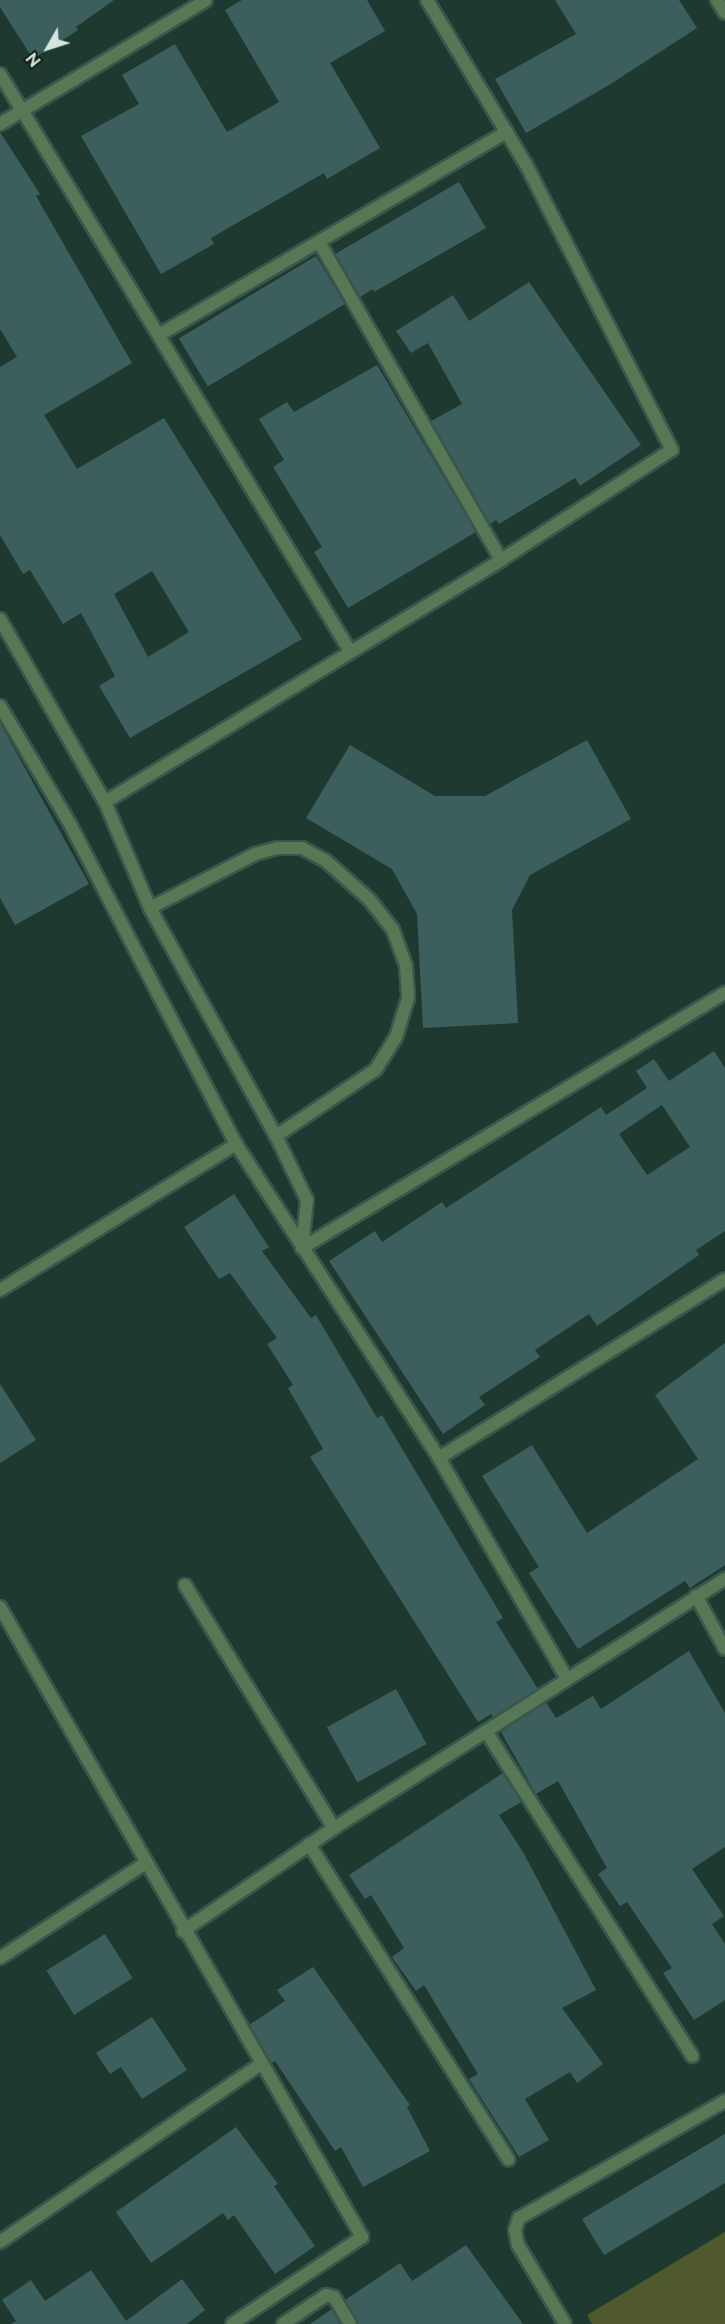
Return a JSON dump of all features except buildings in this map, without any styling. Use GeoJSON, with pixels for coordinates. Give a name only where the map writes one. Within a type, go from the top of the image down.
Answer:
{"type":"FeatureCollection","features":[{"type":"Feature","properties":{"kind":"street"},"geometry":{"type":"LineString","coordinates":[[0,124],[206,0]]}},
{"type":"Feature","properties":{"kind":"street"},"geometry":{"type":"LineString","coordinates":[[105,802],[501,560],[672,450],[507,132],[427,0]]}},
{"type":"Feature","properties":{"kind":"street"},"geometry":{"type":"LineString","coordinates":[[717,0],[725,13]]}},
{"type":"Feature","properties":{"kind":"street"},"geometry":{"type":"LineString","coordinates":[[0,74],[350,651]]}},
{"type":"Feature","properties":{"kind":"street"},"geometry":{"type":"LineString","coordinates":[[159,335],[507,132]]}},
{"type":"Feature","properties":{"kind":"street"},"geometry":{"type":"LineString","coordinates":[[319,242],[501,560]]}},
{"type":"Feature","properties":{"kind":"street"},"geometry":{"type":"LineString","coordinates":[[0,620],[105,802],[150,908],[276,1136],[307,1200],[302,1248]]}},
{"type":"Feature","properties":{"kind":"street"},"geometry":{"type":"LineString","coordinates":[[0,706],[70,824],[236,1144],[438,1458],[567,1679]]}},
{"type":"Feature","properties":{"kind":"street"},"geometry":{"type":"LineString","coordinates":[[150,908],[255,854],[278,848],[302,848],[325,860],[369,899],[393,930],[406,966],[408,998],[396,1037],[375,1070],[276,1136]]}},
{"type":"Feature","properties":{"kind":"street"},"geometry":{"type":"LineString","coordinates":[[302,1248],[725,993]]}},
{"type":"Feature","properties":{"kind":"street"},"geometry":{"type":"LineString","coordinates":[[0,1290],[236,1144]]}},
{"type":"Feature","properties":{"kind":"street"},"geometry":{"type":"LineString","coordinates":[[438,1458],[725,1279]]}},
{"type":"Feature","properties":{"kind":"street"},"geometry":{"type":"LineString","coordinates":[[183,1931],[309,1844],[725,1579]]}},
{"type":"Feature","properties":{"kind":"street"},"geometry":{"type":"LineString","coordinates":[[185,1585],[334,1828]]}},
{"type":"Feature","properties":{"kind":"street"},"geometry":{"type":"LineString","coordinates":[[696,1596],[725,1649]]}},
{"type":"Feature","properties":{"kind":"street"},"geometry":{"type":"LineString","coordinates":[[0,1607],[144,1864],[362,2237],[232,2324]]}},
{"type":"Feature","properties":{"kind":"street"},"geometry":{"type":"LineString","coordinates":[[486,1731],[692,2056]]}},
{"type":"Feature","properties":{"kind":"street"},"geometry":{"type":"LineString","coordinates":[[309,1844],[508,2159]]}},
{"type":"Feature","properties":{"kind":"street"},"geometry":{"type":"LineString","coordinates":[[0,1958],[144,1864]]}},
{"type":"Feature","properties":{"kind":"street"},"geometry":{"type":"LineString","coordinates":[[0,2241],[261,2064]]}},
{"type":"Feature","properties":{"kind":"street"},"geometry":{"type":"LineString","coordinates":[[565,2324],[518,2245],[515,2230],[519,2218],[725,2101]]}},
{"type":"Feature","properties":{"kind":"street"},"geometry":{"type":"LineString","coordinates":[[283,2324],[326,2295],[334,2297],[350,2324]]}},
{"type":"Feature","properties":{"kind":"green space"},"geometry":{"type":"Polygon","coordinates":[[[725,2232],[725,2324],[592,2324],[587,2315],[725,2232]]]}}]}
